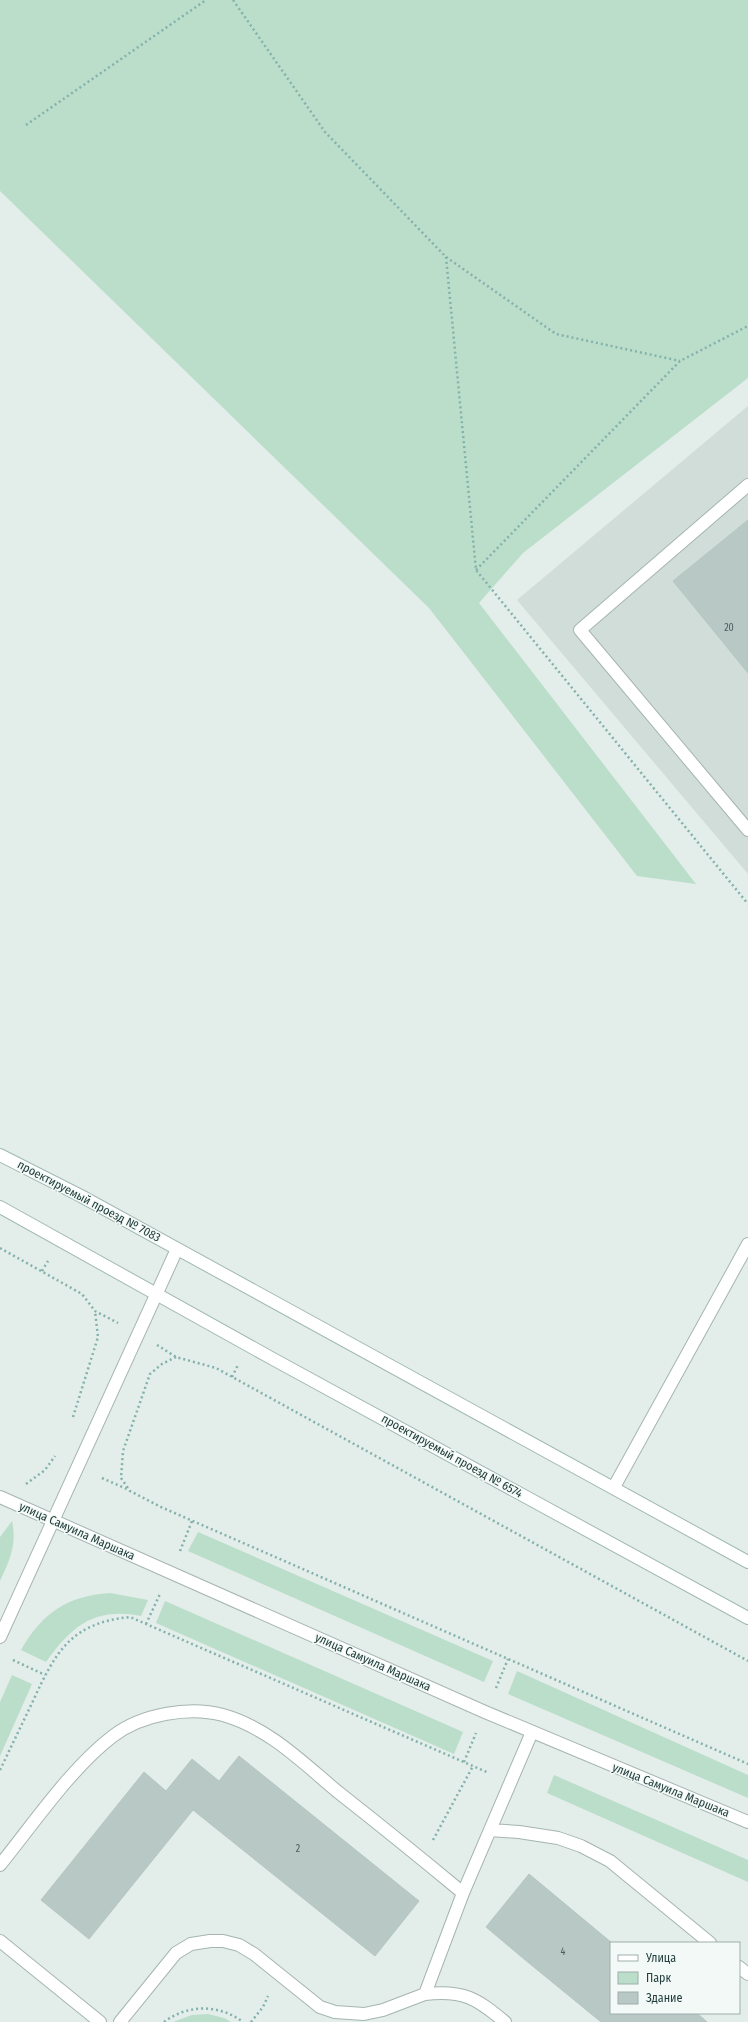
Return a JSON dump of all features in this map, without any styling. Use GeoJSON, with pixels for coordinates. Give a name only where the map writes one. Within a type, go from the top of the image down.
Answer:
{"type":"FeatureCollection","features":[{"type":"Feature","properties":{"kind":"main road"},"geometry":{"type":"LineString","coordinates":[[748,485],[580,630],[748,830]]}},
{"type":"Feature","properties":{"kind":"main road","name":"проектируемый проезд № 7083"},"geometry":{"type":"LineString","coordinates":[[0,1155],[82,1196],[177,1248]]}},
{"type":"Feature","properties":{"kind":"main road"},"geometry":{"type":"LineString","coordinates":[[0,1207],[156,1294]]}},
{"type":"Feature","properties":{"kind":"main road"},"geometry":{"type":"LineString","coordinates":[[614,1487],[748,1244]]}},
{"type":"Feature","properties":{"kind":"main road"},"geometry":{"type":"LineString","coordinates":[[0,1637],[177,1248],[748,1562]]}},
{"type":"Feature","properties":{"kind":"main road","name":"проектируемый проезд № 6574"},"geometry":{"type":"LineString","coordinates":[[156,1294],[748,1618]]}},
{"type":"Feature","properties":{"kind":"main road","name":"улица Самуила Маршака"},"geometry":{"type":"LineString","coordinates":[[0,1497],[532,1732],[748,1822]]}},
{"type":"Feature","properties":{"kind":"main road"},"geometry":{"type":"LineString","coordinates":[[0,1865],[86,1759],[114,1735],[137,1723],[168,1714],[196,1712],[223,1715],[266,1733],[463,1893]]}},
{"type":"Feature","properties":{"kind":"main road"},"geometry":{"type":"LineString","coordinates":[[425,1994],[463,1893],[532,1732]]}},
{"type":"Feature","properties":{"kind":"main road"},"geometry":{"type":"LineString","coordinates":[[490,1830],[519,1832],[558,1838],[581,1846],[604,1858],[709,1942]]}},
{"type":"Feature","properties":{"kind":"main road"},"geometry":{"type":"LineString","coordinates":[[120,2022],[176,1953],[191,1944],[210,1941],[223,1941],[239,1945],[254,1954],[320,2007],[335,2012],[364,2014],[384,2010],[425,1994],[446,1992],[472,1998],[486,2006],[505,2022]]}},
{"type":"Feature","properties":{"kind":"main road"},"geometry":{"type":"LineString","coordinates":[[1,1944],[100,2022]]}},
{"type":"Feature","properties":{"kind":"main road"},"geometry":{"type":"LineString","coordinates":[[740,1968],[748,1974]]}},
{"type":"Feature","properties":{"kind":"path"},"geometry":{"type":"LineString","coordinates":[[26,125],[206,0]]}},
{"type":"Feature","properties":{"kind":"path"},"geometry":{"type":"LineString","coordinates":[[233,0],[325,132],[446,257],[556,334],[680,361]]}},
{"type":"Feature","properties":{"kind":"path"},"geometry":{"type":"LineString","coordinates":[[446,257],[476,570],[748,904]]}},
{"type":"Feature","properties":{"kind":"path"},"geometry":{"type":"LineString","coordinates":[[476,570],[680,361],[748,326]]}},
{"type":"Feature","properties":{"kind":"path"},"geometry":{"type":"LineString","coordinates":[[0,1248],[82,1294],[95,1311],[138,1334],[176,1357],[216,1368],[748,1661]]}},
{"type":"Feature","properties":{"kind":"path"},"geometry":{"type":"LineString","coordinates":[[71,1421],[98,1337],[95,1311]]}},
{"type":"Feature","properties":{"kind":"path"},"geometry":{"type":"LineString","coordinates":[[130,1490],[121,1478],[125,1444],[150,1374],[162,1364],[176,1357]]}},
{"type":"Feature","properties":{"kind":"path"},"geometry":{"type":"LineString","coordinates":[[22,1485],[45,1470],[56,1454]]}},
{"type":"Feature","properties":{"kind":"path"},"geometry":{"type":"LineString","coordinates":[[102,1478],[130,1490],[192,1521],[748,1764]]}},
{"type":"Feature","properties":{"kind":"path"},"geometry":{"type":"LineString","coordinates":[[180,1551],[192,1521]]}},
{"type":"Feature","properties":{"kind":"path"},"geometry":{"type":"LineString","coordinates":[[146,1624],[161,1592]]}},
{"type":"Feature","properties":{"kind":"path"},"geometry":{"type":"LineString","coordinates":[[0,1770],[45,1675],[61,1649],[78,1634],[88,1628],[108,1620],[130,1617],[511,1782]]}},
{"type":"Feature","properties":{"kind":"path"},"geometry":{"type":"LineString","coordinates":[[496,1688],[508,1659]]}},
{"type":"Feature","properties":{"kind":"path"},"geometry":{"type":"LineString","coordinates":[[13,1660],[45,1675]]}},
{"type":"Feature","properties":{"kind":"path"},"geometry":{"type":"LineString","coordinates":[[464,1762],[476,1732]]}},
{"type":"Feature","properties":{"kind":"path"},"geometry":{"type":"LineString","coordinates":[[422,1860],[472,1766]]}},
{"type":"Feature","properties":{"kind":"path"},"geometry":{"type":"LineString","coordinates":[[251,2022],[263,2007],[267,1998],[273,1969]]}},
{"type":"Feature","properties":{"kind":"path"},"geometry":{"type":"LineString","coordinates":[[164,2022],[172,2016],[188,2010],[204,2008],[220,2010],[235,2016],[243,2022]]}},
{"type":"Feature","properties":{"kind":"shaded area"},"geometry":{"type":"Polygon","coordinates":[[[748,406],[748,874],[517,600],[748,406]]]}},
{"type":"Feature","properties":{"kind":"green space"},"geometry":{"type":"Polygon","coordinates":[[[0,0],[748,0],[748,378],[523,553],[479,603],[696,884],[637,876],[429,608],[0,191],[0,0]]]}},
{"type":"Feature","properties":{"kind":"green space"},"geometry":{"type":"Polygon","coordinates":[[[12,1521],[14,1537],[12,1552],[0,1581],[0,1537],[12,1521]]]}},
{"type":"Feature","properties":{"kind":"green space"},"geometry":{"type":"Polygon","coordinates":[[[198,1532],[493,1661],[484,1682],[188,1551],[198,1532]]]}},
{"type":"Feature","properties":{"kind":"green space"},"geometry":{"type":"Polygon","coordinates":[[[110,1593],[148,1600],[141,1616],[110,1614],[97,1617],[86,1622],[65,1638],[46,1662],[21,1650],[38,1626],[47,1616],[57,1609],[81,1598],[110,1593]]]}},
{"type":"Feature","properties":{"kind":"green space"},"geometry":{"type":"Polygon","coordinates":[[[165,1601],[463,1732],[454,1754],[156,1623],[165,1601]]]}},
{"type":"Feature","properties":{"kind":"green space"},"geometry":{"type":"Polygon","coordinates":[[[517,1671],[748,1775],[748,1798],[508,1694],[517,1671]]]}},
{"type":"Feature","properties":{"kind":"green space"},"geometry":{"type":"Polygon","coordinates":[[[12,1675],[32,1684],[0,1756],[0,1702],[12,1675]]]}},
{"type":"Feature","properties":{"kind":"green space"},"geometry":{"type":"Polygon","coordinates":[[[554,1775],[748,1860],[748,1882],[547,1793],[554,1775]]]}},
{"type":"Feature","properties":{"kind":"green space"},"geometry":{"type":"Polygon","coordinates":[[[208,2014],[224,2018],[231,2022],[173,2022],[192,2015],[208,2014]]]}},
{"type":"Feature","properties":{"kind":"building"},"geometry":{"type":"Polygon","coordinates":[[[748,520],[748,673],[673,581],[748,520]]]}},
{"type":"Feature","properties":{"kind":"building"},"geometry":{"type":"Polygon","coordinates":[[[239,1756],[419,1901],[375,1956],[193,1810],[89,1939],[41,1900],[144,1772],[166,1791],[192,1759],[219,1781],[239,1756]]]}},
{"type":"Feature","properties":{"kind":"building"},"geometry":{"type":"Polygon","coordinates":[[[529,1874],[611,1942],[610,2014],[698,2014],[707,2022],[601,2022],[486,1927],[529,1874]]]}}]}
